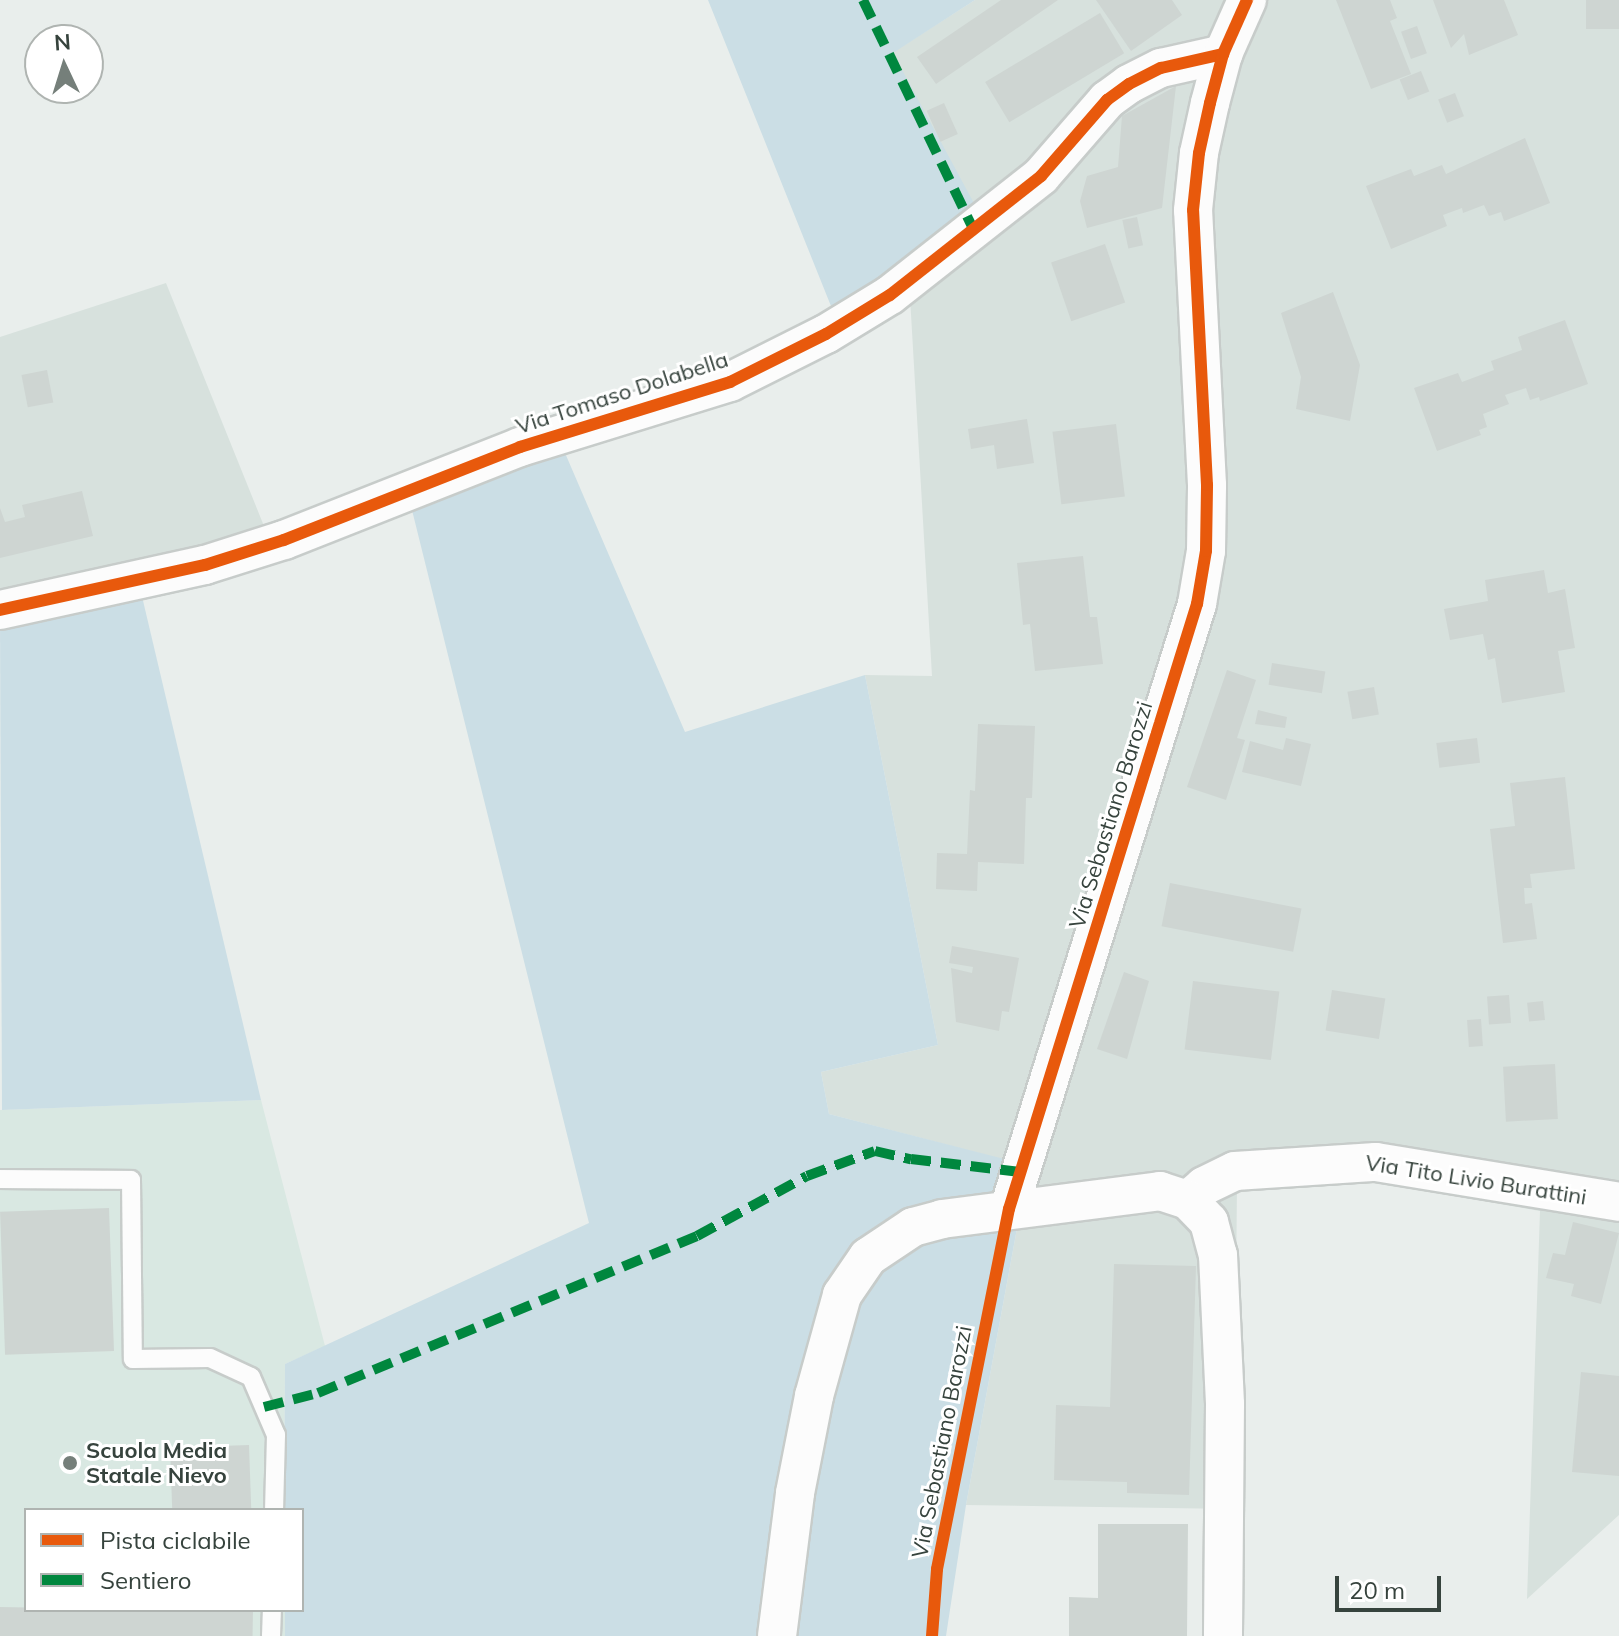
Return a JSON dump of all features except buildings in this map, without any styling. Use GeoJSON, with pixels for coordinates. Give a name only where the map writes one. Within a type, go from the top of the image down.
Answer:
{"type":"FeatureCollection","features":[{"type":"Feature","properties":{"kind":"street","name":"Via Sebastiano Barozzi"},"geometry":{"type":"LineString","coordinates":[[1009,1209],[1197,604],[1206,551],[1207,485],[1193,210],[1199,153],[1223,54],[1247,0]]}},
{"type":"Feature","properties":{"kind":"street","name":"Via Tomaso Dolabella"},"geometry":{"type":"LineString","coordinates":[[0,610],[205,565],[284,540],[520,447],[730,382],[826,334],[890,295],[1041,176],[1107,100],[1129,84],[1161,68],[1223,54]]}},
{"type":"Feature","properties":{"kind":"street","name":"Via Tito Livio Burattini"},"geometry":{"type":"LineString","coordinates":[[1188,1200],[1204,1186],[1235,1171],[1376,1162],[1619,1202]]}},
{"type":"Feature","properties":{"kind":"street"},"geometry":{"type":"LineString","coordinates":[[777,1636],[795,1493],[814,1396],[842,1295],[868,1257],[913,1227],[1009,1209],[1160,1191],[1188,1200],[1209,1222],[1218,1255],[1225,1404],[1223,1636]]}},
{"type":"Feature","properties":{"kind":"lane"},"geometry":{"type":"LineString","coordinates":[[0,1179],[131,1180],[133,1359],[210,1358],[251,1377],[276,1435],[274,1508]]}},
{"type":"Feature","properties":{"kind":"lane"},"geometry":{"type":"LineString","coordinates":[[271,1636],[272,1612]]}},
{"type":"Feature","properties":{"kind":"shaded area"},"geometry":{"type":"Polygon","coordinates":[[[708,0],[975,0],[893,53],[976,207],[837,321],[708,0]]]}},
{"type":"Feature","properties":{"kind":"shaded area"},"geometry":{"type":"Polygon","coordinates":[[[975,0],[1619,0],[1619,1515],[1527,1599],[1540,1211],[1374,1182],[1237,1183],[1234,1509],[966,1505],[1023,1196],[1032,1167],[829,1114],[821,1072],[938,1045],[865,675],[932,676],[910,297],[975,207],[892,53],[975,0]]]}},
{"type":"Feature","properties":{"kind":"shaded area"},"geometry":{"type":"Polygon","coordinates":[[[166,283],[268,536],[0,619],[0,337],[166,283]]]}},
{"type":"Feature","properties":{"kind":"shaded area"},"geometry":{"type":"Polygon","coordinates":[[[556,432],[685,732],[865,675],[938,1045],[821,1072],[829,1114],[1032,1166],[1023,1196],[966,1505],[946,1636],[285,1636],[285,1612],[304,1612],[304,1508],[284,1508],[285,1364],[589,1223],[409,498],[556,432]]]}},
{"type":"Feature","properties":{"kind":"shaded area"},"geometry":{"type":"Polygon","coordinates":[[[140,588],[261,1100],[2,1110],[0,619],[140,588]]]}},
{"type":"Feature","properties":{"kind":"shaded area"},"geometry":{"type":"Polygon","coordinates":[[[261,1100],[325,1346],[285,1364],[284,1508],[24,1508],[24,1612],[285,1612],[285,1636],[0,1636],[0,1110],[261,1100]]]}},
{"type":"Feature","properties":{"kind":"marked path"},"geometry":{"type":"LineString","coordinates":[[863,0],[973,229]]}},
{"type":"Feature","properties":{"kind":"marked path"},"geometry":{"type":"LineString","coordinates":[[264,1407],[318,1393],[697,1236],[807,1176],[875,1151],[911,1159],[1020,1172]]}},
{"type":"Feature","properties":{"kind":"cycle path"},"geometry":{"type":"LineString","coordinates":[[932,1636],[937,1569],[1009,1209],[1197,604],[1206,551],[1207,485],[1193,210],[1199,153],[1210,103],[1223,54],[1247,0]]}},
{"type":"Feature","properties":{"kind":"cycle path"},"geometry":{"type":"LineString","coordinates":[[0,610],[205,565],[284,540],[520,447],[730,382],[826,334],[890,295],[1041,176],[1107,100],[1129,84],[1161,68],[1223,54]]}},
{"type":"Feature","properties":{"kind":"place","name":"Scuola Media Statale Nievo"},"geometry":{"type":"Point","coordinates":[70,1463]}}]}
